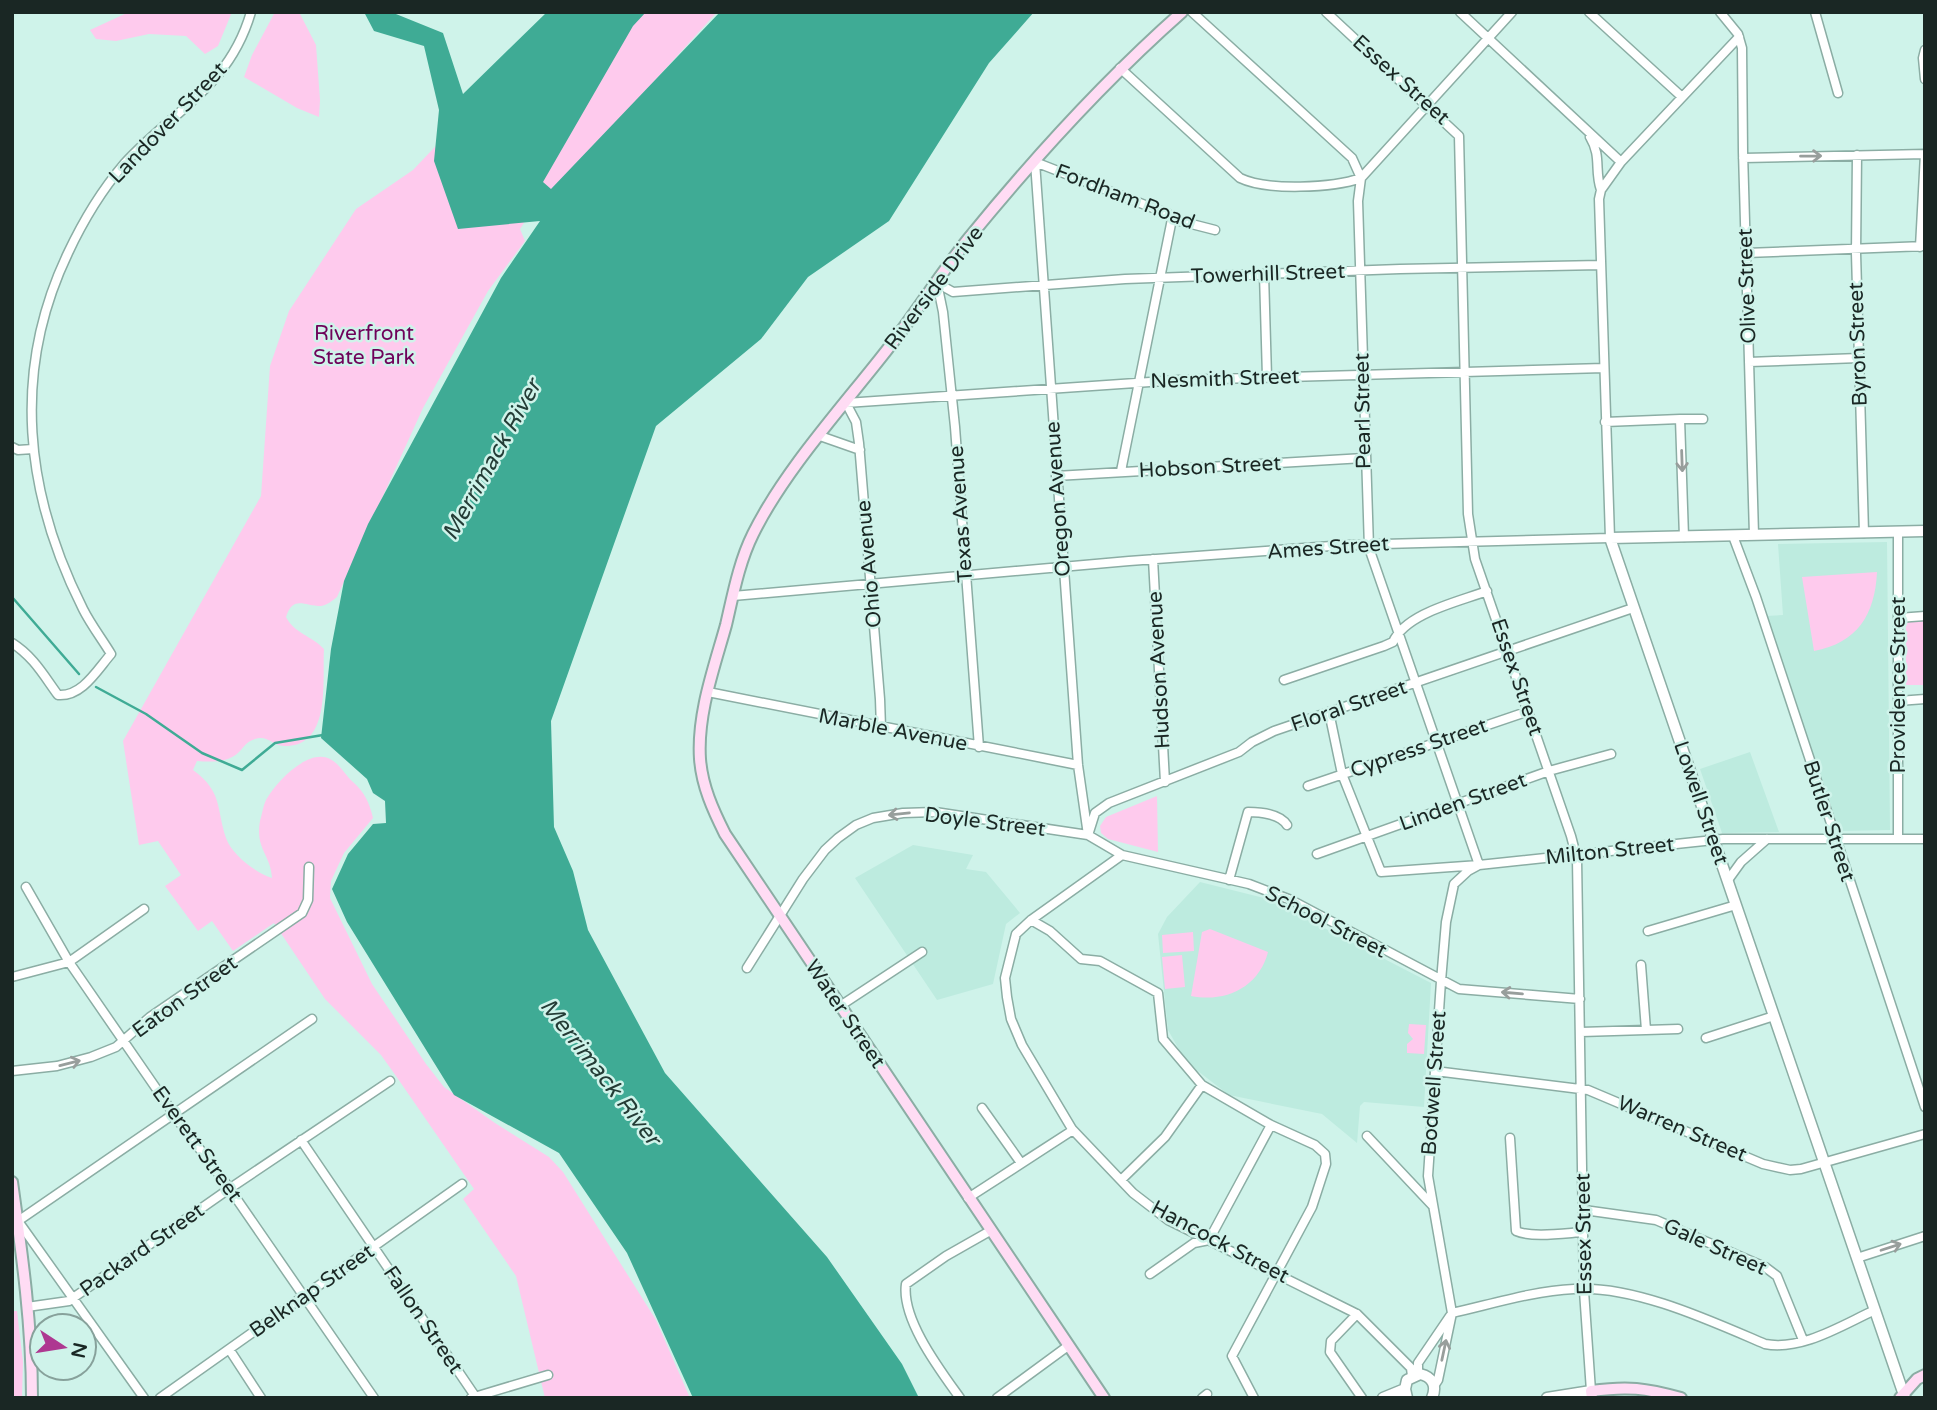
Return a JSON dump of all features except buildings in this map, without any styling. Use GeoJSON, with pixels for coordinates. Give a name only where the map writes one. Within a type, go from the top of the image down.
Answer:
{"type":"FeatureCollection","features":[{"type":"Feature","properties":{"kind":"main road","name":"Riverside Drive"},"geometry":{"type":"LineString","coordinates":[[733,596],[752,536],[770,504],[968,240],[1120,68],[1182,12]]}},
{"type":"Feature","properties":{"kind":"main road","name":"Water Street"},"geometry":{"type":"LineString","coordinates":[[733,596],[708,692],[700,741],[700,761],[708,800],[725,834],[1104,1398]]}},
{"type":"Feature","properties":{"kind":"main road"},"geometry":{"type":"LineString","coordinates":[[12,1182],[18,1221],[18,1276],[27,1307],[32,1398]]}},
{"type":"Feature","properties":{"kind":"main road"},"geometry":{"type":"LineString","coordinates":[[1903,1396],[1917,1379],[1925,1375]]}},
{"type":"Feature","properties":{"kind":"main road"},"geometry":{"type":"LineString","coordinates":[[1592,1395],[1622,1387],[1642,1388],[1681,1398]]}},
{"type":"Feature","properties":{"kind":"street","name":"Landover Street"},"geometry":{"type":"LineString","coordinates":[[12,643],[22,649],[38,666],[58,695],[68,696],[79,690],[111,654],[83,610],[57,551],[37,484],[30,415],[40,336],[55,284],[92,208],[124,164],[145,142],[200,96],[217,78],[247,26],[251,12]]}},
{"type":"Feature","properties":{"kind":"street"},"geometry":{"type":"LineString","coordinates":[[1192,12],[1352,158],[1362,178]]}},
{"type":"Feature","properties":{"kind":"street","name":"Essex Street"},"geometry":{"type":"LineString","coordinates":[[1326,12],[1459,136],[1468,514],[1471,541],[1576,854],[1584,1289],[1592,1395]]}},
{"type":"Feature","properties":{"kind":"street","name":"Lowell Street"},"geometry":{"type":"LineString","coordinates":[[1460,12],[1621,162]]}},
{"type":"Feature","properties":{"kind":"street"},"geometry":{"type":"LineString","coordinates":[[1120,68],[1229,168],[1253,184],[1342,185],[1362,178],[1512,12]]}},
{"type":"Feature","properties":{"kind":"street"},"geometry":{"type":"LineString","coordinates":[[1589,12],[1682,97]]}},
{"type":"Feature","properties":{"kind":"street"},"geometry":{"type":"LineString","coordinates":[[1601,190],[1621,162],[1739,37],[1732,24],[1720,12]]}},
{"type":"Feature","properties":{"kind":"street"},"geometry":{"type":"LineString","coordinates":[[1815,12],[1838,93]]}},
{"type":"Feature","properties":{"kind":"street","name":"Olive Street"},"geometry":{"type":"LineString","coordinates":[[1739,37],[1742,48],[1754,535]]}},
{"type":"Feature","properties":{"kind":"street"},"geometry":{"type":"LineString","coordinates":[[1925,50],[1925,79]]}},
{"type":"Feature","properties":{"kind":"street","name":"Lowell Street"},"geometry":{"type":"LineString","coordinates":[[1585,128],[1598,155],[1597,178],[1601,190],[1599,199],[1610,538],[1903,1396]]}},
{"type":"Feature","properties":{"kind":"street"},"geometry":{"type":"LineString","coordinates":[[1743,158],[1925,154],[1923,246],[1746,253]]}},
{"type":"Feature","properties":{"kind":"street","name":"Byron Street"},"geometry":{"type":"LineString","coordinates":[[1857,155],[1856,249],[1864,533]]}},
{"type":"Feature","properties":{"kind":"street","name":"Fordham Road"},"geometry":{"type":"LineString","coordinates":[[1035,162],[1158,209],[1172,219],[1215,230]]}},
{"type":"Feature","properties":{"kind":"street","name":"Oregon Avenue"},"geometry":{"type":"LineString","coordinates":[[1035,162],[1078,765],[1088,835]]}},
{"type":"Feature","properties":{"kind":"street","name":"Pearl Street"},"geometry":{"type":"LineString","coordinates":[[1362,178],[1358,201],[1368,544],[1479,865]]}},
{"type":"Feature","properties":{"kind":"street"},"geometry":{"type":"LineString","coordinates":[[1121,471],[1172,219]]}},
{"type":"Feature","properties":{"kind":"street","name":"Towerhill Street"},"geometry":{"type":"LineString","coordinates":[[937,283],[953,292],[1161,278],[1601,265]]}},
{"type":"Feature","properties":{"kind":"street"},"geometry":{"type":"LineString","coordinates":[[1264,274],[1266,377]]}},
{"type":"Feature","properties":{"kind":"street","name":"Texas Avenue"},"geometry":{"type":"LineString","coordinates":[[937,283],[952,394],[979,747]]}},
{"type":"Feature","properties":{"kind":"street"},"geometry":{"type":"LineString","coordinates":[[1749,362],[1859,358]]}},
{"type":"Feature","properties":{"kind":"street","name":"Nesmith Street"},"geometry":{"type":"LineString","coordinates":[[846,403],[1140,382],[1604,368]]}},
{"type":"Feature","properties":{"kind":"street","name":"Ohio Avenue"},"geometry":{"type":"LineString","coordinates":[[846,403],[856,422],[860,450],[881,728]]}},
{"type":"Feature","properties":{"kind":"street"},"geometry":{"type":"LineString","coordinates":[[1681,419],[1684,537]]}},
{"type":"Feature","properties":{"kind":"street"},"geometry":{"type":"LineString","coordinates":[[1605,422],[1703,419]]}},
{"type":"Feature","properties":{"kind":"street"},"geometry":{"type":"LineString","coordinates":[[820,436],[860,450]]}},
{"type":"Feature","properties":{"kind":"street"},"geometry":{"type":"LineString","coordinates":[[14,450],[33,449]]}},
{"type":"Feature","properties":{"kind":"street","name":"Hobson Street"},"geometry":{"type":"LineString","coordinates":[[1056,476],[1364,458]]}},
{"type":"Feature","properties":{"kind":"street","name":"Ames Street"},"geometry":{"type":"LineString","coordinates":[[733,596],[1153,559],[1368,544],[1925,531]]}},
{"type":"Feature","properties":{"kind":"street","name":"Providence Street"},"geometry":{"type":"LineString","coordinates":[[1898,532],[1898,839]]}},
{"type":"Feature","properties":{"kind":"street","name":"Butler Street"},"geometry":{"type":"LineString","coordinates":[[1732,536],[1756,597],[1925,1107]]}},
{"type":"Feature","properties":{"kind":"street","name":"Hudson Avenue"},"geometry":{"type":"LineString","coordinates":[[1153,559],[1165,782]]}},
{"type":"Feature","properties":{"kind":"street"},"geometry":{"type":"LineString","coordinates":[[1284,680],[1384,646],[1393,642],[1398,631],[1410,621],[1487,591]]}},
{"type":"Feature","properties":{"kind":"street","name":"Floral Street"},"geometry":{"type":"LineString","coordinates":[[1088,835],[1095,813],[1109,803],[1239,752],[1273,731],[1633,608]]}},
{"type":"Feature","properties":{"kind":"street"},"geometry":{"type":"LineString","coordinates":[[1898,618],[1925,616]]}},
{"type":"Feature","properties":{"kind":"street","name":"Marble Avenue"},"geometry":{"type":"LineString","coordinates":[[708,692],[1078,765]]}},
{"type":"Feature","properties":{"kind":"street"},"geometry":{"type":"LineString","coordinates":[[1898,701],[1925,699]]}},
{"type":"Feature","properties":{"kind":"street","name":"Cypress Street"},"geometry":{"type":"LineString","coordinates":[[1308,786],[1530,711]]}},
{"type":"Feature","properties":{"kind":"street"},"geometry":{"type":"LineString","coordinates":[[1328,712],[1342,774],[1366,837]]}},
{"type":"Feature","properties":{"kind":"street","name":"Linden Street"},"geometry":{"type":"LineString","coordinates":[[1317,854],[1549,771],[1611,754]]}},
{"type":"Feature","properties":{"kind":"street"},"geometry":{"type":"LineString","coordinates":[[1229,880],[1248,812],[1284,820],[1287,825]]}},
{"type":"Feature","properties":{"kind":"street","name":"Doyle Street"},"geometry":{"type":"LineString","coordinates":[[747,968],[825,850],[856,825],[873,818],[903,813],[934,813],[1088,835]]}},
{"type":"Feature","properties":{"kind":"street","name":"School Street"},"geometry":{"type":"LineString","coordinates":[[1088,835],[1122,855],[1248,884],[1291,900],[1459,989],[1580,999]]}},
{"type":"Feature","properties":{"kind":"street","name":"Milton Street"},"geometry":{"type":"LineString","coordinates":[[1366,837],[1380,872],[1479,865],[1714,840],[1925,839]]}},
{"type":"Feature","properties":{"kind":"street"},"geometry":{"type":"LineString","coordinates":[[1728,880],[1741,862],[1768,839]]}},
{"type":"Feature","properties":{"kind":"street","name":"Hancock Street"},"geometry":{"type":"LineString","coordinates":[[1122,855],[1031,920],[1016,934],[1005,978],[1007,997],[1022,1045],[1049,1093],[1073,1130],[1133,1193],[1168,1220],[1357,1314],[1415,1375]]}},
{"type":"Feature","properties":{"kind":"street","name":"Bodwell Street"},"geometry":{"type":"LineString","coordinates":[[1434,1386],[1438,1380],[1452,1313],[1429,1176],[1446,922],[1454,884],[1479,865]]}},
{"type":"Feature","properties":{"kind":"street","name":"Eaton Street"},"geometry":{"type":"LineString","coordinates":[[12,1072],[91,1058],[116,1047],[150,1017],[302,914],[308,900],[309,866]]}},
{"type":"Feature","properties":{"kind":"street","name":"Everett Street"},"geometry":{"type":"LineString","coordinates":[[26,887],[69,962],[174,1115],[230,1188],[374,1398]]}},
{"type":"Feature","properties":{"kind":"street"},"geometry":{"type":"LineString","coordinates":[[1648,931],[1736,905]]}},
{"type":"Feature","properties":{"kind":"street"},"geometry":{"type":"LineString","coordinates":[[12,977],[69,962],[144,909]]}},
{"type":"Feature","properties":{"kind":"street"},"geometry":{"type":"LineString","coordinates":[[1031,920],[1050,931],[1081,959],[1100,961],[1158,993],[1163,1039],[1202,1085],[1271,1125],[1315,1145],[1325,1154],[1325,1164],[1311,1207],[1232,1356],[1254,1398]]}},
{"type":"Feature","properties":{"kind":"street"},"geometry":{"type":"LineString","coordinates":[[840,1006],[922,952]]}},
{"type":"Feature","properties":{"kind":"street"},"geometry":{"type":"LineString","coordinates":[[1641,965],[1646,1030]]}},
{"type":"Feature","properties":{"kind":"street"},"geometry":{"type":"LineString","coordinates":[[1706,1038],[1774,1016]]}},
{"type":"Feature","properties":{"kind":"street"},"geometry":{"type":"LineString","coordinates":[[144,1398],[18,1221],[312,1019]]}},
{"type":"Feature","properties":{"kind":"street"},"geometry":{"type":"LineString","coordinates":[[1581,1032],[1678,1029]]}},
{"type":"Feature","properties":{"kind":"street","name":"Warren Street"},"geometry":{"type":"LineString","coordinates":[[1435,1071],[1588,1090],[1762,1164],[1790,1170],[1925,1134]]}},
{"type":"Feature","properties":{"kind":"street","name":"Packard Street"},"geometry":{"type":"LineString","coordinates":[[27,1307],[69,1301],[230,1188],[390,1081]]}},
{"type":"Feature","properties":{"kind":"street"},"geometry":{"type":"LineString","coordinates":[[1121,1180],[1165,1137],[1202,1085]]}},
{"type":"Feature","properties":{"kind":"street"},"geometry":{"type":"LineString","coordinates":[[982,1108],[1021,1163]]}},
{"type":"Feature","properties":{"kind":"street"},"geometry":{"type":"LineString","coordinates":[[1150,1274],[1194,1243],[1209,1240],[1271,1125]]}},
{"type":"Feature","properties":{"kind":"street"},"geometry":{"type":"LineString","coordinates":[[968,1198],[1073,1130]]}},
{"type":"Feature","properties":{"kind":"street"},"geometry":{"type":"LineString","coordinates":[[1367,1136],[1432,1205]]}},
{"type":"Feature","properties":{"kind":"street"},"geometry":{"type":"LineString","coordinates":[[1510,1138],[1517,1231],[1520,1234],[1583,1232]]}},
{"type":"Feature","properties":{"kind":"street","name":"Fallon Street"},"geometry":{"type":"LineString","coordinates":[[301,1140],[473,1397]]}},
{"type":"Feature","properties":{"kind":"street","name":"Belknap Street"},"geometry":{"type":"LineString","coordinates":[[160,1398],[462,1184]]}},
{"type":"Feature","properties":{"kind":"street","name":"Gale Street"},"geometry":{"type":"LineString","coordinates":[[1584,1210],[1656,1220],[1765,1267],[1777,1276],[1803,1340]]}},
{"type":"Feature","properties":{"kind":"street"},"geometry":{"type":"LineString","coordinates":[[960,1398],[928,1350],[915,1324],[905,1297],[906,1284],[946,1256],[990,1231]]}},
{"type":"Feature","properties":{"kind":"street"},"geometry":{"type":"LineString","coordinates":[[1857,1258],[1925,1236]]}},
{"type":"Feature","properties":{"kind":"street"},"geometry":{"type":"LineString","coordinates":[[1415,1375],[1418,1363],[1452,1313],[1511,1299],[1584,1289],[1666,1303],[1765,1344],[1788,1346],[1875,1310]]}},
{"type":"Feature","properties":{"kind":"street"},"geometry":{"type":"LineString","coordinates":[[1357,1314],[1329,1346],[1330,1352],[1363,1398]]}},
{"type":"Feature","properties":{"kind":"street"},"geometry":{"type":"LineString","coordinates":[[997,1398],[1068,1346]]}},
{"type":"Feature","properties":{"kind":"street"},"geometry":{"type":"LineString","coordinates":[[229,1349],[261,1398]]}},
{"type":"Feature","properties":{"kind":"street"},"geometry":{"type":"LineString","coordinates":[[473,1397],[548,1375]]}},
{"type":"Feature","properties":{"kind":"street"},"geometry":{"type":"LineString","coordinates":[[1382,1398],[1406,1393],[1407,1380],[1415,1375],[1428,1376],[1434,1386],[1432,1398]]}},
{"type":"Feature","properties":{"kind":"street"},"geometry":{"type":"LineString","coordinates":[[1548,1398],[1592,1395]]}},
{"type":"Feature","properties":{"kind":"shaded area"},"geometry":{"type":"Polygon","coordinates":[[[1887,542],[1890,830],[1839,831],[1766,616],[1783,615],[1778,544],[1887,542]]]}},
{"type":"Feature","properties":{"kind":"shaded area"},"geometry":{"type":"Polygon","coordinates":[[[1750,752],[1779,832],[1722,833],[1700,769],[1750,752]]]}},
{"type":"Feature","properties":{"kind":"shaded area"},"geometry":{"type":"Polygon","coordinates":[[[913,845],[973,855],[966,869],[986,872],[1020,913],[1006,924],[993,984],[937,1000],[855,878],[913,845]]]}},
{"type":"Feature","properties":{"kind":"shaded area"},"geometry":{"type":"Polygon","coordinates":[[[1200,882],[1268,899],[1431,983],[1424,1107],[1364,1102],[1360,1106],[1357,1143],[1322,1114],[1229,1095],[1186,1062],[1168,1030],[1158,934],[1167,917],[1200,882]]]}},
{"type":"Feature","properties":{"kind":"green space"},"geometry":{"type":"Polygon","coordinates":[[[129,12],[232,12],[218,46],[205,54],[186,36],[149,34],[116,41],[96,39],[90,30],[129,12]]]}},
{"type":"Feature","properties":{"kind":"green space"},"geometry":{"type":"Polygon","coordinates":[[[275,12],[299,12],[316,45],[319,117],[297,108],[244,77],[252,55],[275,12]]]}},
{"type":"Feature","properties":{"kind":"green space","name":"Riverfront State Park"},"geometry":{"type":"Polygon","coordinates":[[[563,12],[717,12],[579,164],[534,207],[520,229],[525,241],[488,291],[423,408],[337,597],[323,605],[300,603],[289,610],[286,617],[289,622],[324,649],[321,710],[310,736],[299,743],[284,746],[263,738],[255,739],[247,743],[235,756],[225,760],[197,761],[193,770],[214,793],[226,838],[233,851],[252,868],[272,878],[261,845],[260,821],[266,800],[285,776],[303,762],[321,757],[337,764],[361,790],[373,818],[344,853],[331,881],[330,898],[372,984],[444,1087],[549,1157],[563,1172],[656,1320],[690,1398],[545,1398],[516,1276],[463,1199],[474,1189],[381,1055],[325,999],[274,923],[233,951],[212,921],[198,931],[165,886],[181,875],[158,841],[139,845],[123,741],[261,496],[270,366],[289,311],[356,209],[413,170],[563,12]]]}},
{"type":"Feature","properties":{"kind":"green space"},"geometry":{"type":"Polygon","coordinates":[[[1877,572],[1872,601],[1861,625],[1842,641],[1814,651],[1802,577],[1877,572]]]}},
{"type":"Feature","properties":{"kind":"green space"},"geometry":{"type":"Polygon","coordinates":[[[1906,621],[1925,621],[1925,685],[1906,685],[1906,621]]]}},
{"type":"Feature","properties":{"kind":"green space"},"geometry":{"type":"Polygon","coordinates":[[[1157,796],[1158,852],[1108,839],[1101,833],[1100,826],[1106,817],[1157,796]]]}},
{"type":"Feature","properties":{"kind":"green space"},"geometry":{"type":"Polygon","coordinates":[[[1210,929],[1268,952],[1257,975],[1239,990],[1217,997],[1191,996],[1202,932],[1210,929]]]}},
{"type":"Feature","properties":{"kind":"green space"},"geometry":{"type":"Polygon","coordinates":[[[1193,932],[1194,951],[1163,953],[1162,935],[1193,932]]]}},
{"type":"Feature","properties":{"kind":"green space"},"geometry":{"type":"Polygon","coordinates":[[[1182,955],[1185,987],[1165,989],[1162,957],[1182,955]]]}},
{"type":"Feature","properties":{"kind":"green space"},"geometry":{"type":"Polygon","coordinates":[[[1409,1024],[1426,1025],[1424,1054],[1407,1053],[1407,1044],[1413,1039],[1408,1033],[1409,1024]]]}},
{"type":"Feature","properties":{"kind":"green space"},"geometry":{"type":"Polygon","coordinates":[[[12,1311],[17,1311],[23,1362],[22,1398],[12,1398],[12,1311]]]}},
{"type":"Feature","properties":{"kind":"water","name":"Merrimack River"},"geometry":{"type":"Polygon","coordinates":[[[364,12],[391,12],[443,33],[463,94],[547,12],[646,12],[633,26],[543,182],[551,189],[720,12],[1034,12],[989,63],[889,221],[808,277],[761,339],[656,426],[551,721],[554,827],[573,871],[588,930],[665,1073],[827,1257],[902,1364],[919,1398],[693,1398],[627,1253],[559,1153],[454,1095],[347,922],[332,889],[348,854],[373,824],[386,823],[385,801],[373,793],[367,779],[321,738],[331,649],[344,581],[368,524],[501,278],[540,221],[458,229],[434,161],[439,110],[424,46],[374,31],[364,12]]]}},
{"type":"Feature","properties":{"kind":"waterway"},"geometry":{"type":"LineString","coordinates":[[12,597],[79,674]]}},
{"type":"Feature","properties":{"kind":"waterway"},"geometry":{"type":"LineString","coordinates":[[96,687],[146,714],[202,753],[242,770],[275,743],[323,735]]}}]}
